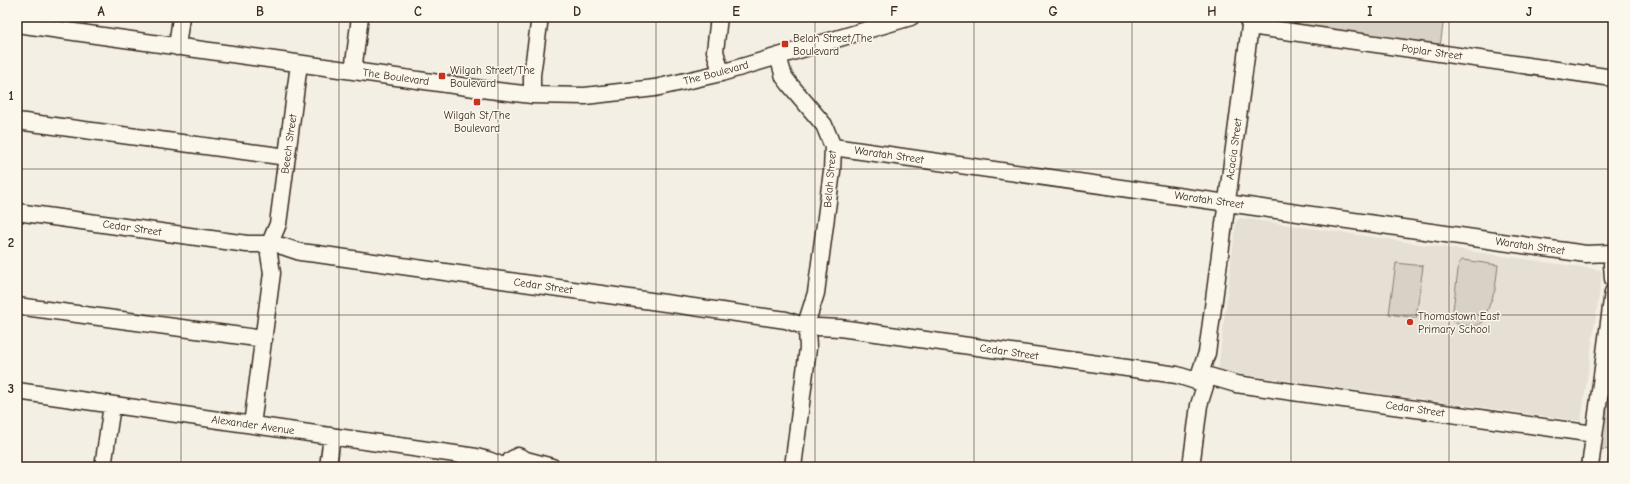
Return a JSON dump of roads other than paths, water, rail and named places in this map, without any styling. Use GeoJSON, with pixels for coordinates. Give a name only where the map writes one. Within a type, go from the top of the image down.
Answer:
{"type":"FeatureCollection","features":[{"type":"Feature","properties":{"kind":"street"},"geometry":{"type":"LineString","coordinates":[[177,46],[181,17]]}},
{"type":"Feature","properties":{"kind":"street"},"geometry":{"type":"LineString","coordinates":[[353,71],[360,17]]}},
{"type":"Feature","properties":{"kind":"street"},"geometry":{"type":"LineString","coordinates":[[532,95],[532,75],[540,17]]}},
{"type":"Feature","properties":{"kind":"street"},"geometry":{"type":"LineString","coordinates":[[719,17],[715,51],[721,73]]}},
{"type":"Feature","properties":{"kind":"street","name":"The Boulevard"},"geometry":{"type":"LineString","coordinates":[[17,24],[532,95],[585,96],[628,92],[680,83],[721,73],[906,18]]}},
{"type":"Feature","properties":{"kind":"street","name":"Poplar Street"},"geometry":{"type":"LineString","coordinates":[[1249,22],[1613,78]]}},
{"type":"Feature","properties":{"kind":"street","name":"Acacia Street"},"geometry":{"type":"LineString","coordinates":[[1191,467],[1249,22]]}},
{"type":"Feature","properties":{"kind":"street","name":"Belah Street"},"geometry":{"type":"LineString","coordinates":[[778,56],[784,77],[824,125],[833,147],[832,171],[793,467]]}},
{"type":"Feature","properties":{"kind":"street","name":"Beech Street"},"geometry":{"type":"LineString","coordinates":[[252,425],[300,64]]}},
{"type":"Feature","properties":{"kind":"street"},"geometry":{"type":"LineString","coordinates":[[17,121],[287,157]]}},
{"type":"Feature","properties":{"kind":"street","name":"Waratah Street"},"geometry":{"type":"LineString","coordinates":[[833,147],[1586,254],[1612,262]]}},
{"type":"Feature","properties":{"kind":"street","name":"Cedar Street"},"geometry":{"type":"LineString","coordinates":[[17,212],[1594,434]]}},
{"type":"Feature","properties":{"kind":"street"},"geometry":{"type":"LineString","coordinates":[[1590,467],[1613,292]]}},
{"type":"Feature","properties":{"kind":"street"},"geometry":{"type":"LineString","coordinates":[[17,306],[264,339]]}},
{"type":"Feature","properties":{"kind":"street","name":"Alexander Avenue"},"geometry":{"type":"LineString","coordinates":[[17,392],[332,436],[516,464],[552,467]]}},
{"type":"Feature","properties":{"kind":"street"},"geometry":{"type":"LineString","coordinates":[[103,467],[112,405]]}},
{"type":"Feature","properties":{"kind":"street"},"geometry":{"type":"LineString","coordinates":[[328,467],[332,436]]}},
{"type":"Feature","properties":{"kind":"place","name":"Belah Street/The Boulevard"},"geometry":{"type":"Point","coordinates":[785,44]}},
{"type":"Feature","properties":{"kind":"place","name":"Wilgah Street/The Boulevard"},"geometry":{"type":"Point","coordinates":[442,76]}},
{"type":"Feature","properties":{"kind":"place","name":"Wilgah St/The Boulevard"},"geometry":{"type":"Point","coordinates":[477,102]}},
{"type":"Feature","properties":{"kind":"place","name":"Thomastown East Primary School"},"geometry":{"type":"Point","coordinates":[1410,322]}}]}
